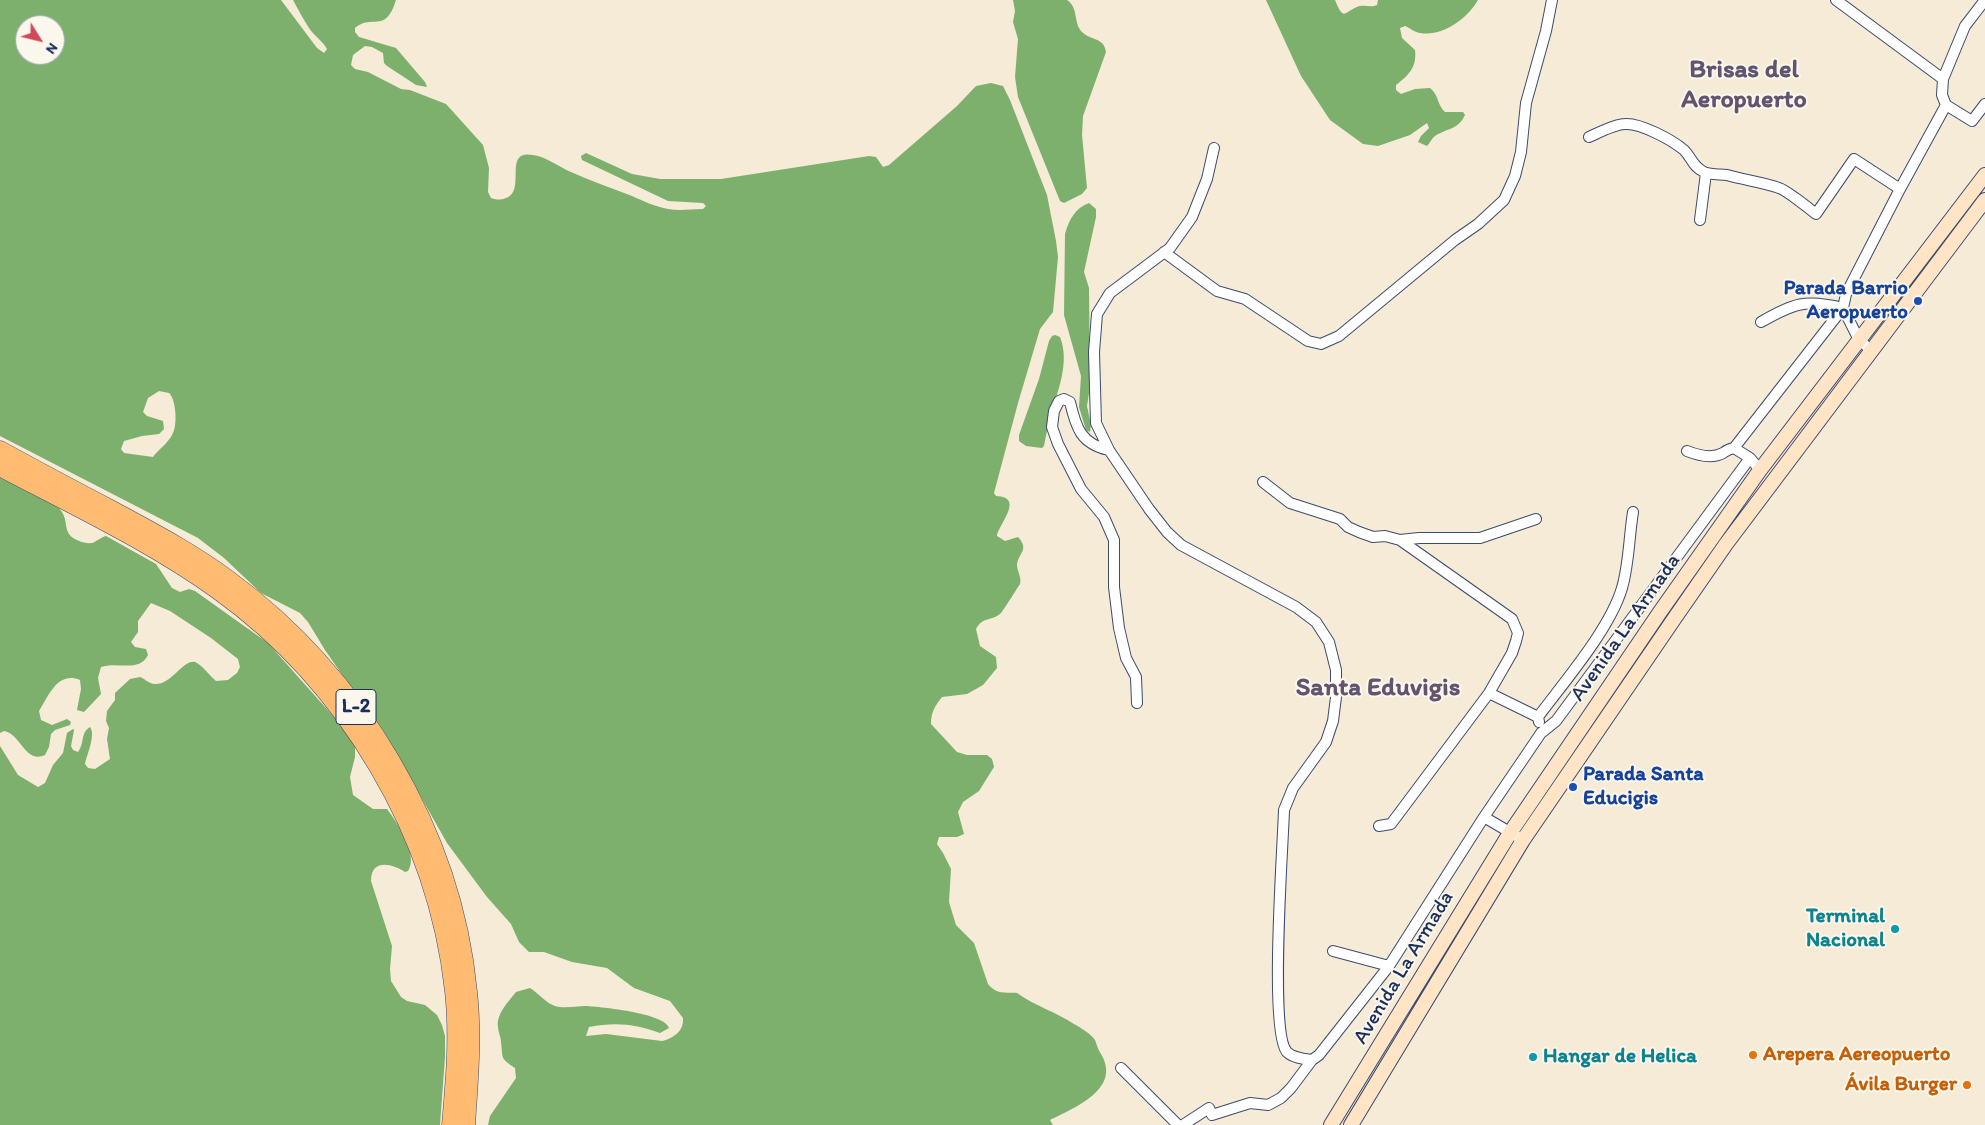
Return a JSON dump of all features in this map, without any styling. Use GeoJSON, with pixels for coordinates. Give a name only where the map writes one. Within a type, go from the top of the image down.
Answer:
{"type":"FeatureCollection","features":[{"type":"Feature","properties":{"kind":"highway","name":"L-2"},"geometry":{"type":"LineString","coordinates":[[0,450],[160,536],[227,578],[267,609],[310,652],[335,680],[364,719],[410,796],[443,872],[451,897],[464,957],[471,1022],[471,1057],[466,1125]]}},
{"type":"Feature","properties":{"kind":"highway","name":"L-2"},"geometry":{"type":"LineString","coordinates":[[0,467],[167,556],[218,590],[257,620],[300,663],[352,727],[386,780],[397,802],[429,877],[437,901],[450,960],[456,1023],[456,1056],[451,1125]]}},
{"type":"Feature","properties":{"kind":"main road","name":"Avenida La Armada"},"geometry":{"type":"LineString","coordinates":[[1331,1125],[1510,833],[1660,612],[1760,470],[1985,175]]}},
{"type":"Feature","properties":{"kind":"main road","name":"Avenida La Armada"},"geometry":{"type":"LineString","coordinates":[[1351,1125],[1523,840],[1726,544],[1985,200]]}},
{"type":"Feature","properties":{"kind":"street"},"geometry":{"type":"LineString","coordinates":[[1164,252],[1217,291],[1245,299],[1308,341],[1321,344],[1339,336],[1455,240],[1478,224],[1504,200],[1521,152],[1526,103],[1546,31],[1552,0]]}},
{"type":"Feature","properties":{"kind":"street"},"geometry":{"type":"LineString","coordinates":[[1836,0],[1943,79]]}},
{"type":"Feature","properties":{"kind":"street"},"geometry":{"type":"LineString","coordinates":[[1985,0],[1965,26],[1943,79],[1942,95],[1946,105],[1972,121],[1985,104]]}},
{"type":"Feature","properties":{"kind":"street"},"geometry":{"type":"LineString","coordinates":[[1734,448],[1843,308],[1851,282],[1946,105]]}},
{"type":"Feature","properties":{"kind":"street"},"geometry":{"type":"LineString","coordinates":[[1589,137],[1625,124],[1641,127],[1661,136],[1685,151],[1692,163],[1706,173],[1781,188],[1799,202],[1806,204],[1816,214],[1854,159],[1900,189]]}},
{"type":"Feature","properties":{"kind":"street"},"geometry":{"type":"LineString","coordinates":[[1214,148],[1207,179],[1192,217],[1170,248],[1110,293],[1098,314],[1094,352],[1096,423],[1110,450],[1161,525],[1181,545],[1296,607],[1316,622],[1330,642],[1336,670],[1336,697],[1333,720],[1326,742],[1293,788],[1284,810],[1278,965],[1280,1024],[1283,1046],[1288,1054],[1312,1060]]}},
{"type":"Feature","properties":{"kind":"street"},"geometry":{"type":"LineString","coordinates":[[1700,220],[1706,173]]}},
{"type":"Feature","properties":{"kind":"street"},"geometry":{"type":"LineString","coordinates":[[1761,322],[1798,304],[1818,302],[1843,308],[1859,340],[1871,350]]}},
{"type":"Feature","properties":{"kind":"street"},"geometry":{"type":"LineString","coordinates":[[1110,450],[1090,443],[1080,432],[1074,420],[1070,402],[1064,399],[1058,401],[1054,411],[1052,427],[1058,444],[1081,489],[1090,503],[1104,517],[1114,540],[1114,587],[1119,628],[1126,658],[1136,677],[1137,703]]}},
{"type":"Feature","properties":{"kind":"street"},"geometry":{"type":"LineString","coordinates":[[1687,451],[1700,456],[1717,455],[1727,449],[1734,448],[1750,458],[1760,470]]}},
{"type":"Feature","properties":{"kind":"street"},"geometry":{"type":"LineString","coordinates":[[1183,1125],[1209,1108],[1212,1114],[1250,1103],[1268,1105],[1281,1098],[1291,1088],[1389,966],[1484,817],[1541,733],[1556,721],[1750,458]]}},
{"type":"Feature","properties":{"kind":"street"},"geometry":{"type":"LineString","coordinates":[[1263,482],[1290,503],[1340,519],[1348,527],[1373,537],[1385,536],[1400,540],[1512,619],[1518,633],[1514,647],[1489,693],[1391,824],[1379,826]]}},
{"type":"Feature","properties":{"kind":"street"},"geometry":{"type":"LineString","coordinates":[[1541,733],[1538,717],[1594,641],[1616,606],[1623,587],[1633,512]]}},
{"type":"Feature","properties":{"kind":"street"},"geometry":{"type":"LineString","coordinates":[[1400,540],[1419,538],[1480,538],[1536,519]]}},
{"type":"Feature","properties":{"kind":"street"},"geometry":{"type":"LineString","coordinates":[[1489,693],[1538,717]]}},
{"type":"Feature","properties":{"kind":"street"},"geometry":{"type":"LineString","coordinates":[[1484,817],[1523,840]]}},
{"type":"Feature","properties":{"kind":"street"},"geometry":{"type":"LineString","coordinates":[[1333,951],[1389,966]]}},
{"type":"Feature","properties":{"kind":"street"},"geometry":{"type":"LineString","coordinates":[[1121,1068],[1178,1125]]}},
{"type":"Feature","properties":{"kind":"green space"},"geometry":{"type":"Polygon","coordinates":[[[0,0],[281,0],[317,48],[324,53],[327,49],[313,34],[293,0],[396,0],[392,11],[387,17],[378,22],[361,24],[355,28],[355,32],[359,37],[396,48],[425,82],[427,87],[416,85],[387,66],[384,63],[383,53],[372,47],[365,46],[353,55],[351,65],[355,69],[368,72],[401,89],[410,90],[446,104],[483,145],[489,168],[488,192],[491,198],[497,199],[506,198],[512,194],[515,187],[516,164],[519,158],[524,155],[533,155],[659,207],[677,210],[703,209],[706,206],[703,203],[668,201],[582,160],[581,156],[586,153],[632,174],[660,179],[721,179],[869,156],[876,157],[883,167],[889,165],[957,106],[976,86],[991,83],[1003,86],[1047,195],[1058,257],[1053,312],[1040,329],[994,493],[996,496],[1009,501],[1010,506],[997,536],[1005,541],[1018,537],[1023,545],[1017,565],[1020,584],[1001,613],[981,622],[976,629],[980,646],[996,657],[997,668],[983,685],[967,694],[942,697],[934,709],[931,720],[931,724],[957,752],[967,755],[987,755],[992,759],[994,767],[979,791],[963,802],[958,812],[964,834],[957,837],[939,837],[937,844],[951,869],[949,902],[956,925],[974,943],[988,984],[991,988],[998,991],[1017,993],[1083,1029],[1091,1036],[1095,1040],[1106,1066],[1105,1077],[1100,1087],[1082,1103],[1050,1120],[1053,1125],[488,1125],[490,1116],[516,1078],[515,1068],[503,1058],[498,1022],[504,1008],[516,992],[530,988],[548,1003],[559,1007],[586,1006],[618,1009],[645,1015],[656,1018],[665,1023],[669,1028],[660,1033],[634,1026],[617,1024],[589,1027],[586,1036],[606,1034],[662,1041],[670,1038],[680,1030],[683,1018],[670,1001],[634,988],[607,968],[572,962],[544,952],[529,952],[519,942],[511,924],[487,897],[447,843],[395,751],[325,650],[308,622],[300,613],[261,593],[224,558],[198,538],[0,436],[0,0]],[[159,391],[148,398],[143,412],[147,416],[163,421],[164,429],[159,434],[124,441],[121,449],[124,453],[153,457],[168,441],[174,431],[176,419],[175,407],[169,393],[159,391]]]}},
{"type":"Feature","properties":{"kind":"green space"},"geometry":{"type":"Polygon","coordinates":[[[1013,0],[1067,0],[1075,11],[1079,28],[1082,32],[1100,41],[1105,47],[1106,52],[1083,116],[1082,135],[1087,188],[1082,194],[1064,203],[1060,201],[1018,97],[1015,77],[1018,39],[1013,22],[1015,11],[1013,0]]]}},
{"type":"Feature","properties":{"kind":"green space"},"geometry":{"type":"Polygon","coordinates":[[[1266,0],[1335,0],[1340,11],[1345,14],[1360,6],[1377,5],[1378,0],[1478,0],[1461,20],[1437,32],[1428,34],[1405,26],[1400,28],[1402,38],[1415,50],[1415,61],[1405,78],[1396,85],[1396,90],[1401,94],[1415,89],[1430,88],[1445,112],[1463,112],[1465,115],[1456,126],[1439,133],[1427,146],[1418,142],[1429,128],[1427,123],[1410,135],[1378,146],[1363,144],[1330,120],[1301,76],[1266,0]]]}},
{"type":"Feature","properties":{"kind":"green space"},"geometry":{"type":"Polygon","coordinates":[[[1089,203],[1096,209],[1084,272],[1089,288],[1090,387],[1087,406],[1091,425],[1090,432],[1086,430],[1079,407],[1081,376],[1064,315],[1065,234],[1073,215],[1089,203]]]}},
{"type":"Feature","properties":{"kind":"green space"},"geometry":{"type":"Polygon","coordinates":[[[1055,335],[1060,337],[1064,356],[1060,386],[1044,446],[1042,448],[1026,446],[1019,441],[1019,435],[1039,379],[1049,341],[1055,335]]]}},
{"type":"Feature","properties":{"kind":"green space"},"geometry":{"type":"Polygon","coordinates":[[[0,476],[59,508],[64,515],[69,534],[76,540],[92,543],[106,536],[156,564],[172,588],[180,592],[189,589],[195,591],[268,643],[333,716],[355,745],[355,757],[350,777],[353,795],[373,809],[387,809],[405,839],[411,856],[411,864],[408,871],[405,872],[389,865],[379,866],[372,874],[371,881],[392,946],[391,981],[401,997],[407,1001],[425,1005],[437,1015],[442,1025],[445,1036],[445,1057],[440,1125],[0,1125],[0,746],[18,775],[38,787],[45,783],[53,765],[63,753],[67,733],[74,730],[71,746],[73,750],[78,752],[85,732],[90,727],[92,730],[92,740],[85,764],[88,768],[95,769],[110,759],[107,739],[109,728],[106,721],[107,711],[115,700],[115,693],[130,679],[140,677],[154,684],[160,684],[186,664],[195,662],[216,681],[228,680],[237,673],[240,667],[238,659],[211,638],[170,611],[151,603],[138,621],[138,632],[131,642],[135,647],[146,649],[148,655],[144,660],[139,664],[133,665],[101,667],[98,678],[101,694],[84,712],[77,710],[81,689],[80,680],[65,679],[50,692],[39,711],[41,720],[52,725],[67,719],[71,722],[70,725],[55,730],[51,734],[49,747],[45,755],[38,757],[33,755],[10,733],[4,731],[0,733],[0,476]]]}},
{"type":"Feature","properties":{"kind":"place","name":"Parada Barrio Aeropuerto"},"geometry":{"type":"Point","coordinates":[1918,301]}},
{"type":"Feature","properties":{"kind":"place","name":"Parada Santa Educigis"},"geometry":{"type":"Point","coordinates":[1573,787]}},
{"type":"Feature","properties":{"kind":"place","name":"Terminal Nacional"},"geometry":{"type":"Point","coordinates":[1895,929]}},
{"type":"Feature","properties":{"kind":"place","name":"Arepera Aereopuerto"},"geometry":{"type":"Point","coordinates":[1753,1055]}},
{"type":"Feature","properties":{"kind":"place","name":"Hangar de Helica"},"geometry":{"type":"Point","coordinates":[1533,1057]}},
{"type":"Feature","properties":{"kind":"place","name":"Ávila Burger"},"geometry":{"type":"Point","coordinates":[1967,1085]}},
{"type":"Feature","properties":{"kind":"district","name":"Brisas del Aeropuerto"},"geometry":{"type":"Point","coordinates":[1744,85]}},
{"type":"Feature","properties":{"kind":"district","name":"Santa Eduvigis"},"geometry":{"type":"Point","coordinates":[1378,688]}}]}
